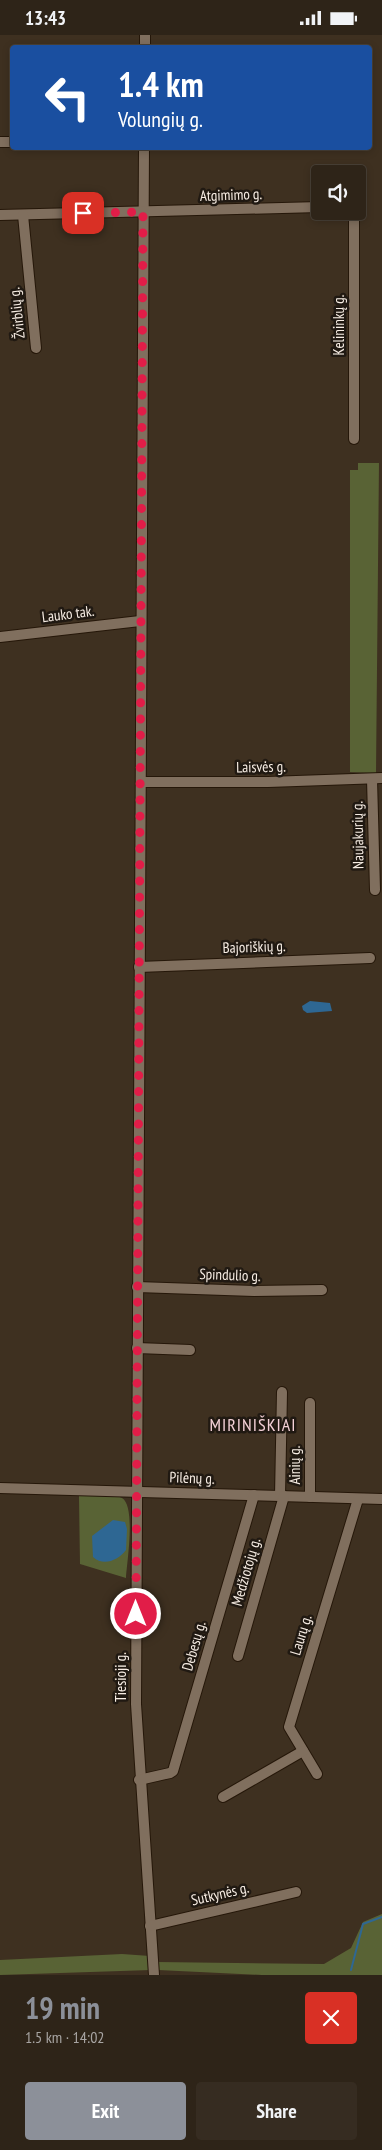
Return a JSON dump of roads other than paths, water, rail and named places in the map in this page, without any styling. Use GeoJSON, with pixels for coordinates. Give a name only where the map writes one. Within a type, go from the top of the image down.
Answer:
{"type":"FeatureCollection","features":[{"type":"Feature","properties":{"kind":"street","name":"Tiesioji g."},"geometry":{"type":"LineString","coordinates":[[144,150],[140,621],[141,782],[136,1704],[154,1975]]}},
{"type":"Feature","properties":{"kind":"street","name":"Atgimimo g."},"geometry":{"type":"LineString","coordinates":[[0,215],[311,207]]}},
{"type":"Feature","properties":{"kind":"street","name":"Žvirblių g."},"geometry":{"type":"LineString","coordinates":[[23,215],[36,348]]}},
{"type":"Feature","properties":{"kind":"street","name":"Kelininkų g."},"geometry":{"type":"LineString","coordinates":[[354,220],[354,439]]}},
{"type":"Feature","properties":{"kind":"street","name":"Lauko tak."},"geometry":{"type":"LineString","coordinates":[[0,637],[140,621]]}},
{"type":"Feature","properties":{"kind":"street","name":"Laisvės g."},"geometry":{"type":"LineString","coordinates":[[141,782],[377,778]]}},
{"type":"Feature","properties":{"kind":"street","name":"Naujakurių g."},"geometry":{"type":"LineString","coordinates":[[375,890],[377,778]]}},
{"type":"Feature","properties":{"kind":"street","name":"Bajoriškių g."},"geometry":{"type":"LineString","coordinates":[[139,967],[370,958]]}},
{"type":"Feature","properties":{"kind":"street","name":"Spindulio g."},"geometry":{"type":"LineString","coordinates":[[137,1287],[254,1291],[322,1290]]}},
{"type":"Feature","properties":{"kind":"street"},"geometry":{"type":"LineString","coordinates":[[137,1348],[190,1350]]}},
{"type":"Feature","properties":{"kind":"street","name":"Medžiotojų g."},"geometry":{"type":"LineString","coordinates":[[238,1656],[282,1496],[282,1392]]}},
{"type":"Feature","properties":{"kind":"street","name":"Ainių g."},"geometry":{"type":"LineString","coordinates":[[310,1403],[310,1497]]}},
{"type":"Feature","properties":{"kind":"street","name":"Pilėnų g."},"geometry":{"type":"LineString","coordinates":[[0,1488],[382,1499]]}},
{"type":"Feature","properties":{"kind":"street","name":"Debesų g."},"geometry":{"type":"LineString","coordinates":[[140,1780],[173,1771],[254,1495]]}},
{"type":"Feature","properties":{"kind":"street","name":"Laurų g."},"geometry":{"type":"LineString","coordinates":[[317,1774],[289,1727],[358,1499]]}},
{"type":"Feature","properties":{"kind":"street"},"geometry":{"type":"LineString","coordinates":[[222,1797],[303,1751]]}},
{"type":"Feature","properties":{"kind":"street","name":"Sutkynės g."},"geometry":{"type":"LineString","coordinates":[[150,1926],[296,1892]]}},
{"type":"Feature","properties":{"kind":"water"},"geometry":{"type":"Polygon","coordinates":[[[310,1001],[330,1003],[332,1011],[307,1013],[303,1010],[302,1006],[310,1001]]]}},
{"type":"Feature","properties":{"kind":"water"},"geometry":{"type":"Polygon","coordinates":[[[113,1520],[125,1522],[127,1529],[126,1550],[119,1557],[111,1561],[102,1562],[93,1557],[92,1536],[113,1520]]]}},
{"type":"Feature","properties":{"kind":"waterway"},"geometry":{"type":"LineString","coordinates":[[351,1970],[363,1924],[382,1917]]}},
{"type":"Feature","properties":{"kind":"district","name":"MIRINIŠKIAI"},"geometry":{"type":"Point","coordinates":[253,1425]}}]}
